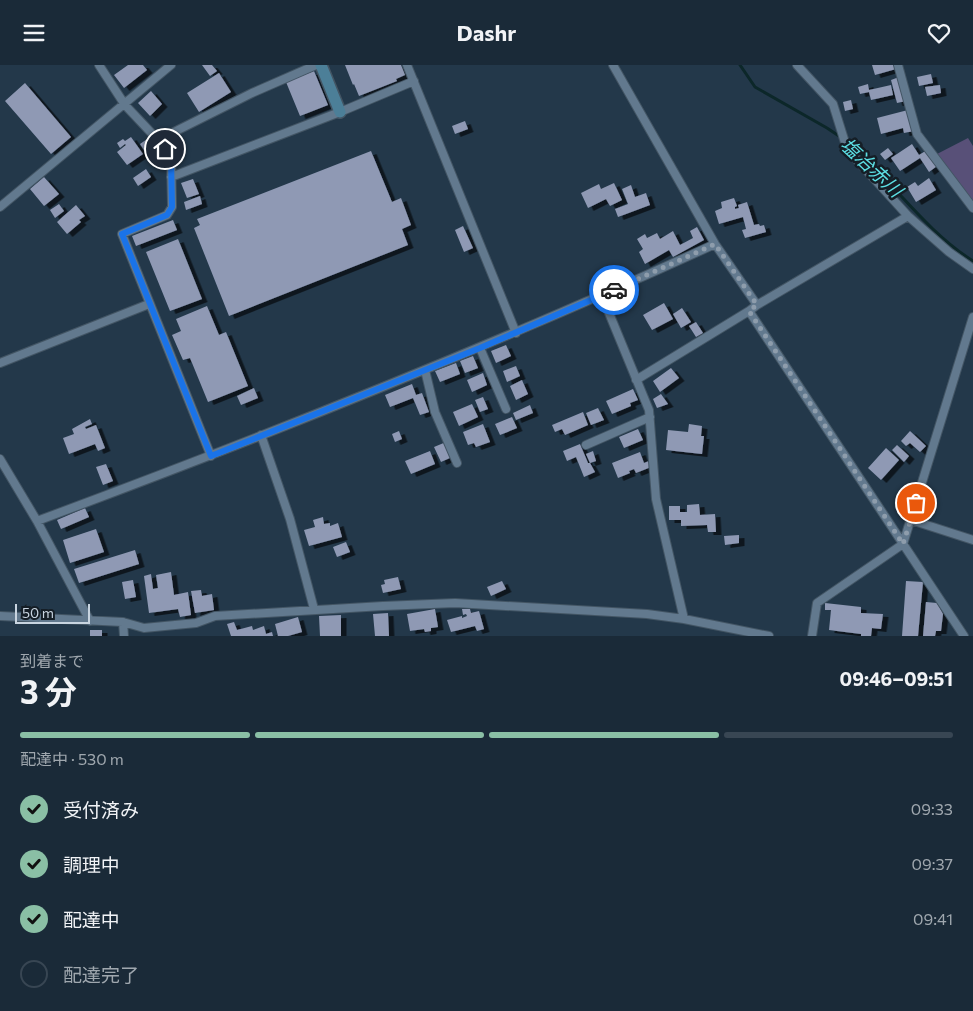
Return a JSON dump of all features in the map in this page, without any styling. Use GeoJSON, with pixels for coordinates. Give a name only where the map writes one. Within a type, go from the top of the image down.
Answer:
{"type":"FeatureCollection","features":[{"type":"Feature","properties":{"kind":"street"},"geometry":{"type":"LineString","coordinates":[[99,65],[125,105],[158,140],[171,158],[172,207],[167,215],[122,234],[211,456]]}},
{"type":"Feature","properties":{"kind":"street"},"geometry":{"type":"LineString","coordinates":[[0,207],[171,65]]}},
{"type":"Feature","properties":{"kind":"street"},"geometry":{"type":"LineString","coordinates":[[158,140],[252,93],[316,65]]}},
{"type":"Feature","properties":{"kind":"street"},"geometry":{"type":"LineString","coordinates":[[321,65],[340,112]]}},
{"type":"Feature","properties":{"kind":"street"},"geometry":{"type":"LineString","coordinates":[[408,65],[516,333]]}},
{"type":"Feature","properties":{"kind":"street"},"geometry":{"type":"LineString","coordinates":[[613,65],[715,244],[757,305]]}},
{"type":"Feature","properties":{"kind":"street"},"geometry":{"type":"LineString","coordinates":[[797,65],[833,104],[847,149],[908,216],[948,252],[973,269]]}},
{"type":"Feature","properties":{"kind":"street"},"geometry":{"type":"LineString","coordinates":[[898,65],[917,134],[973,208]]}},
{"type":"Feature","properties":{"kind":"street"},"geometry":{"type":"LineString","coordinates":[[172,177],[340,112],[414,81]]}},
{"type":"Feature","properties":{"kind":"street"},"geometry":{"type":"LineString","coordinates":[[636,381],[757,305],[908,216]]}},
{"type":"Feature","properties":{"kind":"street"},"geometry":{"type":"LineString","coordinates":[[37,521],[211,456],[480,348],[602,296],[715,244]]}},
{"type":"Feature","properties":{"kind":"street"},"geometry":{"type":"LineString","coordinates":[[602,296],[649,410],[656,499],[684,619]]}},
{"type":"Feature","properties":{"kind":"street"},"geometry":{"type":"LineString","coordinates":[[0,363],[149,304]]}},
{"type":"Feature","properties":{"kind":"street"},"geometry":{"type":"LineString","coordinates":[[749,311],[964,636]]}},
{"type":"Feature","properties":{"kind":"street"},"geometry":{"type":"LineString","coordinates":[[812,636],[817,603],[903,544],[973,317]]}},
{"type":"Feature","properties":{"kind":"street"},"geometry":{"type":"LineString","coordinates":[[480,348],[506,409]]}},
{"type":"Feature","properties":{"kind":"street"},"geometry":{"type":"LineString","coordinates":[[425,370],[436,412],[457,463]]}},
{"type":"Feature","properties":{"kind":"street"},"geometry":{"type":"LineString","coordinates":[[586,445],[650,417]]}},
{"type":"Feature","properties":{"kind":"street"},"geometry":{"type":"LineString","coordinates":[[261,435],[290,519],[314,609]]}},
{"type":"Feature","properties":{"kind":"street"},"geometry":{"type":"LineString","coordinates":[[0,459],[37,521],[90,621]]}},
{"type":"Feature","properties":{"kind":"street"},"geometry":{"type":"LineString","coordinates":[[911,520],[973,539]]}},
{"type":"Feature","properties":{"kind":"street"},"geometry":{"type":"LineString","coordinates":[[0,616],[124,622],[144,628],[196,623],[215,616],[314,609],[455,603],[647,614],[684,619],[769,636]]}},
{"type":"Feature","properties":{"kind":"street"},"geometry":{"type":"LineString","coordinates":[[124,622],[124,636]]}},
{"type":"Feature","properties":{"kind":"shaded area"},"geometry":{"type":"Polygon","coordinates":[[[968,138],[973,146],[973,201],[937,154],[968,138]]]}},
{"type":"Feature","properties":{"kind":"building"},"geometry":{"type":"Polygon","coordinates":[[[128,65],[143,65],[147,70],[124,88],[114,75],[128,65]]]}},
{"type":"Feature","properties":{"kind":"building"},"geometry":{"type":"Polygon","coordinates":[[[202,65],[212,65],[217,71],[210,76],[202,65]]]}},
{"type":"Feature","properties":{"kind":"building"},"geometry":{"type":"Polygon","coordinates":[[[345,65],[401,65],[405,75],[396,79],[397,81],[359,96],[345,65]]]}},
{"type":"Feature","properties":{"kind":"building"},"geometry":{"type":"Polygon","coordinates":[[[872,65],[895,65],[896,69],[875,75],[872,65]]]}},
{"type":"Feature","properties":{"kind":"building"},"geometry":{"type":"Polygon","coordinates":[[[314,71],[328,105],[300,116],[286,82],[314,71]]]}},
{"type":"Feature","properties":{"kind":"building"},"geometry":{"type":"Polygon","coordinates":[[[219,73],[231,92],[199,112],[187,93],[219,73]]]}},
{"type":"Feature","properties":{"kind":"building"},"geometry":{"type":"Polygon","coordinates":[[[931,74],[933,83],[919,86],[917,77],[931,74]]]}},
{"type":"Feature","properties":{"kind":"building"},"geometry":{"type":"Polygon","coordinates":[[[899,77],[906,101],[897,103],[891,80],[899,77]]]}},
{"type":"Feature","properties":{"kind":"building"},"geometry":{"type":"Polygon","coordinates":[[[25,83],[71,137],[51,154],[5,101],[25,83]]]}},
{"type":"Feature","properties":{"kind":"building"},"geometry":{"type":"Polygon","coordinates":[[[868,84],[869,90],[891,85],[893,95],[871,100],[869,92],[860,94],[858,87],[868,84]]]}},
{"type":"Feature","properties":{"kind":"building"},"geometry":{"type":"Polygon","coordinates":[[[940,85],[941,93],[927,96],[925,87],[940,85]]]}},
{"type":"Feature","properties":{"kind":"building"},"geometry":{"type":"Polygon","coordinates":[[[151,91],[162,104],[150,116],[138,103],[151,91]]]}},
{"type":"Feature","properties":{"kind":"building"},"geometry":{"type":"Polygon","coordinates":[[[851,100],[853,109],[845,111],[843,102],[851,100]]]}},
{"type":"Feature","properties":{"kind":"building"},"geometry":{"type":"Polygon","coordinates":[[[908,110],[914,131],[904,133],[903,128],[881,134],[877,118],[908,110]]]}},
{"type":"Feature","properties":{"kind":"building"},"geometry":{"type":"Polygon","coordinates":[[[465,121],[468,129],[455,134],[452,126],[465,121]]]}},
{"type":"Feature","properties":{"kind":"building"},"geometry":{"type":"Polygon","coordinates":[[[131,137],[143,154],[127,165],[117,152],[126,145],[120,148],[117,143],[131,137]]]}},
{"type":"Feature","properties":{"kind":"building"},"geometry":{"type":"Polygon","coordinates":[[[150,137],[157,148],[159,147],[165,155],[153,164],[140,144],[150,137]]]}},
{"type":"Feature","properties":{"kind":"building"},"geometry":{"type":"Polygon","coordinates":[[[912,144],[919,155],[927,150],[937,166],[929,172],[920,158],[900,171],[891,158],[912,144]]]}},
{"type":"Feature","properties":{"kind":"building"},"geometry":{"type":"Polygon","coordinates":[[[888,148],[893,154],[885,160],[880,154],[888,148]]]}},
{"type":"Feature","properties":{"kind":"building"},"geometry":{"type":"Polygon","coordinates":[[[371,151],[392,202],[401,198],[411,225],[402,229],[408,245],[229,316],[194,228],[200,225],[197,219],[371,151]]]}},
{"type":"Feature","properties":{"kind":"building"},"geometry":{"type":"Polygon","coordinates":[[[146,169],[151,177],[138,186],[133,178],[146,169]]]}},
{"type":"Feature","properties":{"kind":"building"},"geometry":{"type":"Polygon","coordinates":[[[44,177],[59,194],[44,206],[30,189],[44,177]]]}},
{"type":"Feature","properties":{"kind":"building"},"geometry":{"type":"Polygon","coordinates":[[[929,178],[936,190],[916,202],[907,187],[915,182],[918,186],[929,178]]]}},
{"type":"Feature","properties":{"kind":"building"},"geometry":{"type":"Polygon","coordinates":[[[193,179],[199,194],[187,198],[181,183],[193,179]]]}},
{"type":"Feature","properties":{"kind":"building"},"geometry":{"type":"Polygon","coordinates":[[[614,183],[622,200],[610,206],[606,199],[588,208],[581,193],[599,184],[601,189],[614,183]]]}},
{"type":"Feature","properties":{"kind":"building"},"geometry":{"type":"Polygon","coordinates":[[[631,185],[635,197],[646,193],[650,205],[618,217],[615,209],[628,204],[622,189],[631,185]]]}},
{"type":"Feature","properties":{"kind":"building"},"geometry":{"type":"Polygon","coordinates":[[[200,196],[202,204],[186,210],[184,202],[200,196]]]}},
{"type":"Feature","properties":{"kind":"building"},"geometry":{"type":"Polygon","coordinates":[[[734,198],[737,206],[735,209],[739,208],[738,205],[747,202],[754,225],[764,225],[766,232],[745,238],[742,230],[746,229],[743,217],[719,224],[715,211],[722,208],[721,202],[734,198]]]}},
{"type":"Feature","properties":{"kind":"building"},"geometry":{"type":"Polygon","coordinates":[[[59,204],[64,211],[55,218],[50,210],[59,204]]]}},
{"type":"Feature","properties":{"kind":"building"},"geometry":{"type":"Polygon","coordinates":[[[76,205],[85,216],[67,234],[57,222],[76,205]]]}},
{"type":"Feature","properties":{"kind":"building"},"geometry":{"type":"Polygon","coordinates":[[[173,220],[177,230],[136,246],[132,236],[173,220]]]}},
{"type":"Feature","properties":{"kind":"building"},"geometry":{"type":"Polygon","coordinates":[[[463,226],[473,248],[464,252],[455,230],[463,226]]]}},
{"type":"Feature","properties":{"kind":"building"},"geometry":{"type":"Polygon","coordinates":[[[697,227],[704,240],[673,257],[669,250],[645,264],[639,252],[643,249],[637,239],[645,234],[647,238],[657,233],[660,239],[673,231],[680,245],[693,238],[690,231],[697,227]]]}},
{"type":"Feature","properties":{"kind":"building"},"geometry":{"type":"Polygon","coordinates":[[[178,239],[202,299],[170,311],[146,252],[178,239]]]}},
{"type":"Feature","properties":{"kind":"building"},"geometry":{"type":"Polygon","coordinates":[[[664,303],[673,319],[652,330],[643,315],[664,303]]]}},
{"type":"Feature","properties":{"kind":"building"},"geometry":{"type":"Polygon","coordinates":[[[207,306],[219,335],[226,332],[248,386],[208,402],[190,358],[183,360],[172,335],[181,331],[176,319],[207,306]]]}},
{"type":"Feature","properties":{"kind":"building"},"geometry":{"type":"Polygon","coordinates":[[[682,308],[691,322],[681,328],[673,314],[682,308]]]}},
{"type":"Feature","properties":{"kind":"building"},"geometry":{"type":"Polygon","coordinates":[[[696,322],[703,333],[696,337],[689,326],[696,322]]]}},
{"type":"Feature","properties":{"kind":"building"},"geometry":{"type":"Polygon","coordinates":[[[506,345],[511,356],[496,363],[491,351],[506,345]]]}},
{"type":"Feature","properties":{"kind":"building"},"geometry":{"type":"Polygon","coordinates":[[[473,356],[478,368],[465,373],[460,361],[473,356]]]}},
{"type":"Feature","properties":{"kind":"building"},"geometry":{"type":"Polygon","coordinates":[[[456,363],[460,374],[440,382],[435,371],[456,363]]]}},
{"type":"Feature","properties":{"kind":"building"},"geometry":{"type":"Polygon","coordinates":[[[516,366],[520,376],[507,382],[503,371],[516,366]]]}},
{"type":"Feature","properties":{"kind":"building"},"geometry":{"type":"Polygon","coordinates":[[[671,368],[679,378],[660,392],[653,381],[671,368]]]}},
{"type":"Feature","properties":{"kind":"building"},"geometry":{"type":"Polygon","coordinates":[[[483,373],[487,385],[472,392],[467,380],[483,373]]]}},
{"type":"Feature","properties":{"kind":"building"},"geometry":{"type":"Polygon","coordinates":[[[522,380],[528,394],[516,400],[510,386],[522,380]]]}},
{"type":"Feature","properties":{"kind":"building"},"geometry":{"type":"Polygon","coordinates":[[[412,384],[416,395],[422,393],[429,412],[420,415],[413,398],[390,407],[385,395],[412,384]]]}},
{"type":"Feature","properties":{"kind":"building"},"geometry":{"type":"Polygon","coordinates":[[[254,388],[258,398],[241,405],[237,396],[254,388]]]}},
{"type":"Feature","properties":{"kind":"building"},"geometry":{"type":"Polygon","coordinates":[[[633,389],[638,400],[630,403],[631,406],[612,414],[606,401],[633,389]]]}},
{"type":"Feature","properties":{"kind":"building"},"geometry":{"type":"Polygon","coordinates":[[[661,394],[668,404],[657,408],[653,399],[661,394]]]}},
{"type":"Feature","properties":{"kind":"building"},"geometry":{"type":"Polygon","coordinates":[[[483,397],[488,409],[480,412],[475,400],[483,397]]]}},
{"type":"Feature","properties":{"kind":"building"},"geometry":{"type":"Polygon","coordinates":[[[472,404],[478,417],[459,426],[453,412],[472,404]]]}},
{"type":"Feature","properties":{"kind":"building"},"geometry":{"type":"Polygon","coordinates":[[[530,405],[533,413],[516,420],[513,413],[530,405]]]}},
{"type":"Feature","properties":{"kind":"building"},"geometry":{"type":"Polygon","coordinates":[[[598,408],[604,420],[591,425],[586,413],[598,408]]]}},
{"type":"Feature","properties":{"kind":"building"},"geometry":{"type":"Polygon","coordinates":[[[583,412],[588,425],[565,435],[562,429],[555,432],[552,425],[583,412]]]}},
{"type":"Feature","properties":{"kind":"building"},"geometry":{"type":"Polygon","coordinates":[[[512,417],[517,428],[500,435],[495,424],[512,417]]]}},
{"type":"Feature","properties":{"kind":"building"},"geometry":{"type":"Polygon","coordinates":[[[90,419],[92,424],[85,427],[86,429],[96,425],[105,448],[98,451],[95,444],[69,454],[63,438],[74,434],[72,429],[90,419]]]}},
{"type":"Feature","properties":{"kind":"building"},"geometry":{"type":"Polygon","coordinates":[[[483,424],[490,442],[476,447],[474,443],[468,445],[463,432],[483,424]]]}},
{"type":"Feature","properties":{"kind":"building"},"geometry":{"type":"Polygon","coordinates":[[[689,424],[702,426],[701,436],[704,436],[702,454],[666,450],[668,430],[688,432],[689,424]]]}},
{"type":"Feature","properties":{"kind":"building"},"geometry":{"type":"Polygon","coordinates":[[[638,429],[643,440],[624,448],[619,437],[638,429]]]}},
{"type":"Feature","properties":{"kind":"building"},"geometry":{"type":"Polygon","coordinates":[[[399,431],[402,439],[395,442],[392,434],[399,431]]]}},
{"type":"Feature","properties":{"kind":"building"},"geometry":{"type":"Polygon","coordinates":[[[910,431],[926,446],[920,452],[910,443],[906,446],[901,441],[910,431]]]}},
{"type":"Feature","properties":{"kind":"building"},"geometry":{"type":"Polygon","coordinates":[[[446,442],[452,457],[441,462],[434,447],[446,442]]]}},
{"type":"Feature","properties":{"kind":"building"},"geometry":{"type":"Polygon","coordinates":[[[580,444],[588,463],[590,463],[595,472],[584,477],[576,457],[567,461],[563,451],[580,444]]]}},
{"type":"Feature","properties":{"kind":"building"},"geometry":{"type":"Polygon","coordinates":[[[897,445],[909,456],[904,462],[892,450],[897,445]]]}},
{"type":"Feature","properties":{"kind":"building"},"geometry":{"type":"Polygon","coordinates":[[[886,448],[899,460],[881,480],[868,468],[886,448]]]}},
{"type":"Feature","properties":{"kind":"building"},"geometry":{"type":"Polygon","coordinates":[[[430,451],[435,464],[411,474],[405,461],[430,451]]]}},
{"type":"Feature","properties":{"kind":"building"},"geometry":{"type":"Polygon","coordinates":[[[593,451],[596,461],[590,463],[586,454],[593,451]]]}},
{"type":"Feature","properties":{"kind":"building"},"geometry":{"type":"Polygon","coordinates":[[[640,452],[644,463],[649,461],[651,467],[636,473],[634,469],[629,471],[630,473],[618,478],[612,463],[640,452]]]}},
{"type":"Feature","properties":{"kind":"building"},"geometry":{"type":"Polygon","coordinates":[[[106,464],[113,481],[103,485],[96,467],[106,464]]]}},
{"type":"Feature","properties":{"kind":"building"},"geometry":{"type":"Polygon","coordinates":[[[699,504],[700,515],[715,514],[716,532],[708,532],[707,525],[681,526],[681,520],[669,520],[669,506],[680,506],[680,512],[687,512],[687,505],[699,504]]]}},
{"type":"Feature","properties":{"kind":"building"},"geometry":{"type":"Polygon","coordinates":[[[85,508],[89,517],[61,529],[57,520],[85,508]]]}},
{"type":"Feature","properties":{"kind":"building"},"geometry":{"type":"Polygon","coordinates":[[[323,517],[324,524],[330,523],[330,526],[338,523],[342,537],[309,546],[304,530],[315,527],[313,520],[323,517]]]}},
{"type":"Feature","properties":{"kind":"building"},"geometry":{"type":"Polygon","coordinates":[[[96,529],[104,552],[70,563],[63,540],[96,529]]]}},
{"type":"Feature","properties":{"kind":"building"},"geometry":{"type":"Polygon","coordinates":[[[739,535],[739,543],[725,545],[724,536],[739,535]]]}},
{"type":"Feature","properties":{"kind":"building"},"geometry":{"type":"Polygon","coordinates":[[[346,542],[350,552],[337,557],[333,547],[346,542]]]}},
{"type":"Feature","properties":{"kind":"building"},"geometry":{"type":"Polygon","coordinates":[[[135,550],[139,564],[79,583],[74,569],[135,550]]]}},
{"type":"Feature","properties":{"kind":"building"},"geometry":{"type":"Polygon","coordinates":[[[171,572],[174,595],[188,592],[191,615],[180,617],[178,609],[149,613],[144,576],[151,574],[153,589],[158,588],[156,575],[171,572]]]}},
{"type":"Feature","properties":{"kind":"building"},"geometry":{"type":"Polygon","coordinates":[[[398,577],[401,589],[383,593],[381,585],[385,584],[384,580],[398,577]]]}},
{"type":"Feature","properties":{"kind":"building"},"geometry":{"type":"Polygon","coordinates":[[[133,580],[136,597],[125,599],[122,582],[133,580]]]}},
{"type":"Feature","properties":{"kind":"building"},"geometry":{"type":"Polygon","coordinates":[[[502,581],[506,589],[491,596],[487,587],[502,581]]]}},
{"type":"Feature","properties":{"kind":"building"},"geometry":{"type":"Polygon","coordinates":[[[906,581],[923,582],[918,636],[902,636],[906,581]]]}},
{"type":"Feature","properties":{"kind":"building"},"geometry":{"type":"Polygon","coordinates":[[[201,590],[202,596],[212,594],[214,610],[195,613],[191,591],[201,590]]]}},
{"type":"Feature","properties":{"kind":"building"},"geometry":{"type":"Polygon","coordinates":[[[926,602],[937,603],[943,614],[941,631],[936,631],[935,636],[923,636],[926,602]]]}},
{"type":"Feature","properties":{"kind":"building"},"geometry":{"type":"Polygon","coordinates":[[[825,603],[861,607],[861,613],[883,614],[881,629],[872,628],[871,636],[829,630],[831,610],[825,610],[825,603]]]}},
{"type":"Feature","properties":{"kind":"building"},"geometry":{"type":"Polygon","coordinates":[[[435,609],[438,627],[431,628],[431,631],[425,632],[424,629],[410,631],[407,614],[435,609]]]}},
{"type":"Feature","properties":{"kind":"building"},"geometry":{"type":"Polygon","coordinates":[[[462,609],[470,609],[471,613],[479,611],[484,629],[477,631],[475,626],[451,632],[447,620],[467,616],[466,614],[463,615],[462,609]]]}},
{"type":"Feature","properties":{"kind":"building"},"geometry":{"type":"Polygon","coordinates":[[[388,613],[389,636],[375,636],[373,614],[388,613]]]}},
{"type":"Feature","properties":{"kind":"building"},"geometry":{"type":"Polygon","coordinates":[[[341,615],[341,636],[320,636],[319,616],[341,615]]]}},
{"type":"Feature","properties":{"kind":"building"},"geometry":{"type":"Polygon","coordinates":[[[298,617],[302,632],[288,636],[278,636],[275,624],[298,617]]]}},
{"type":"Feature","properties":{"kind":"building"},"geometry":{"type":"Polygon","coordinates":[[[234,622],[237,630],[252,626],[253,630],[264,626],[266,634],[272,632],[273,636],[231,636],[227,624],[234,622]]]}},
{"type":"Feature","properties":{"kind":"building"},"geometry":{"type":"Polygon","coordinates":[[[90,630],[102,630],[102,636],[90,636],[90,630]]]}},
{"type":"Feature","properties":{"kind":"waterway","name":"塩冶赤川"},"geometry":{"type":"LineString","coordinates":[[740,65],[755,87],[842,138]]}},
{"type":"Feature","properties":{"kind":"waterway","name":"塩冶赤川"},"geometry":{"type":"LineString","coordinates":[[847,142],[869,161],[939,235],[973,261]]}},
{"type":"Feature","properties":{"kind":"way so far"},"geometry":{"type":"LineString","coordinates":[[614,290],[715,244],[757,305],[749,311],[903,544],[916,503]]}},
{"type":"Feature","properties":{"kind":"route"},"geometry":{"type":"LineString","coordinates":[[165,149],[171,158],[172,207],[167,215],[122,234],[211,456],[480,348],[614,290]]}}]}
